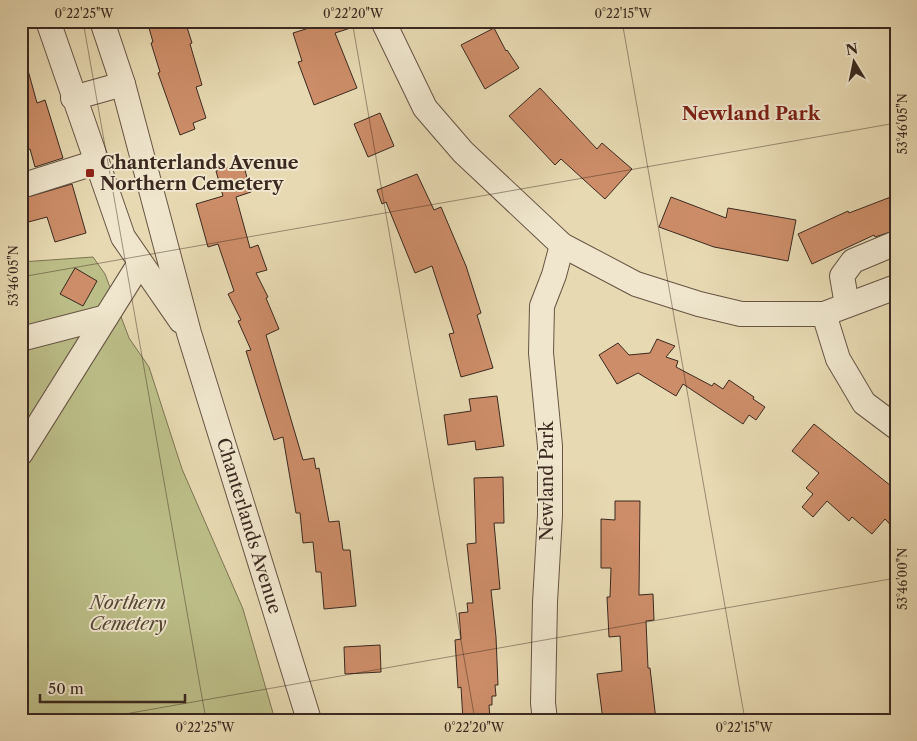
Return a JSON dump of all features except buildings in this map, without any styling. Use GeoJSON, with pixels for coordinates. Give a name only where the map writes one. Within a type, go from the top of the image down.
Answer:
{"type":"FeatureCollection","features":[{"type":"Feature","properties":{"kind":"street","name":"Chanterlands Avenue"},"geometry":{"type":"LineString","coordinates":[[48,21],[123,237],[189,333]]}},
{"type":"Feature","properties":{"kind":"street","name":"Chanterlands Avenue"},"geometry":{"type":"LineString","coordinates":[[102,21],[123,84],[189,333],[309,720]]}},
{"type":"Feature","properties":{"kind":"street"},"geometry":{"type":"LineString","coordinates":[[382,21],[425,108],[463,152],[562,245],[636,284],[699,304],[741,314],[824,314],[896,287]]}},
{"type":"Feature","properties":{"kind":"street"},"geometry":{"type":"LineString","coordinates":[[74,98],[123,84]]}},
{"type":"Feature","properties":{"kind":"street"},"geometry":{"type":"LineString","coordinates":[[21,186],[97,162]]}},
{"type":"Feature","properties":{"kind":"street"},"geometry":{"type":"LineString","coordinates":[[847,305],[842,276],[853,261],[896,243]]}},
{"type":"Feature","properties":{"kind":"street","name":"Newland Park"},"geometry":{"type":"LineString","coordinates":[[545,720],[543,685],[550,515],[550,446],[541,353],[542,306],[554,275],[562,245]]}},
{"type":"Feature","properties":{"kind":"street"},"geometry":{"type":"LineString","coordinates":[[21,453],[140,263]]}},
{"type":"Feature","properties":{"kind":"street"},"geometry":{"type":"LineString","coordinates":[[824,314],[838,359],[864,403],[896,427]]}},
{"type":"Feature","properties":{"kind":"street"},"geometry":{"type":"LineString","coordinates":[[21,339],[106,317]]}},
{"type":"Feature","properties":{"kind":"green space","name":"Northern Cemetery"},"geometry":{"type":"Polygon","coordinates":[[[93,257],[105,274],[129,338],[149,367],[182,469],[243,609],[275,720],[21,720],[21,262],[93,257]]]}},
{"type":"Feature","properties":{"kind":"place","name":"Chanterlands Avenue Northern Cemetery"},"geometry":{"type":"Point","coordinates":[90,173]}},
{"type":"Feature","properties":{"kind":"district","name":"Newland Park"},"geometry":{"type":"Point","coordinates":[751,113]}}]}
